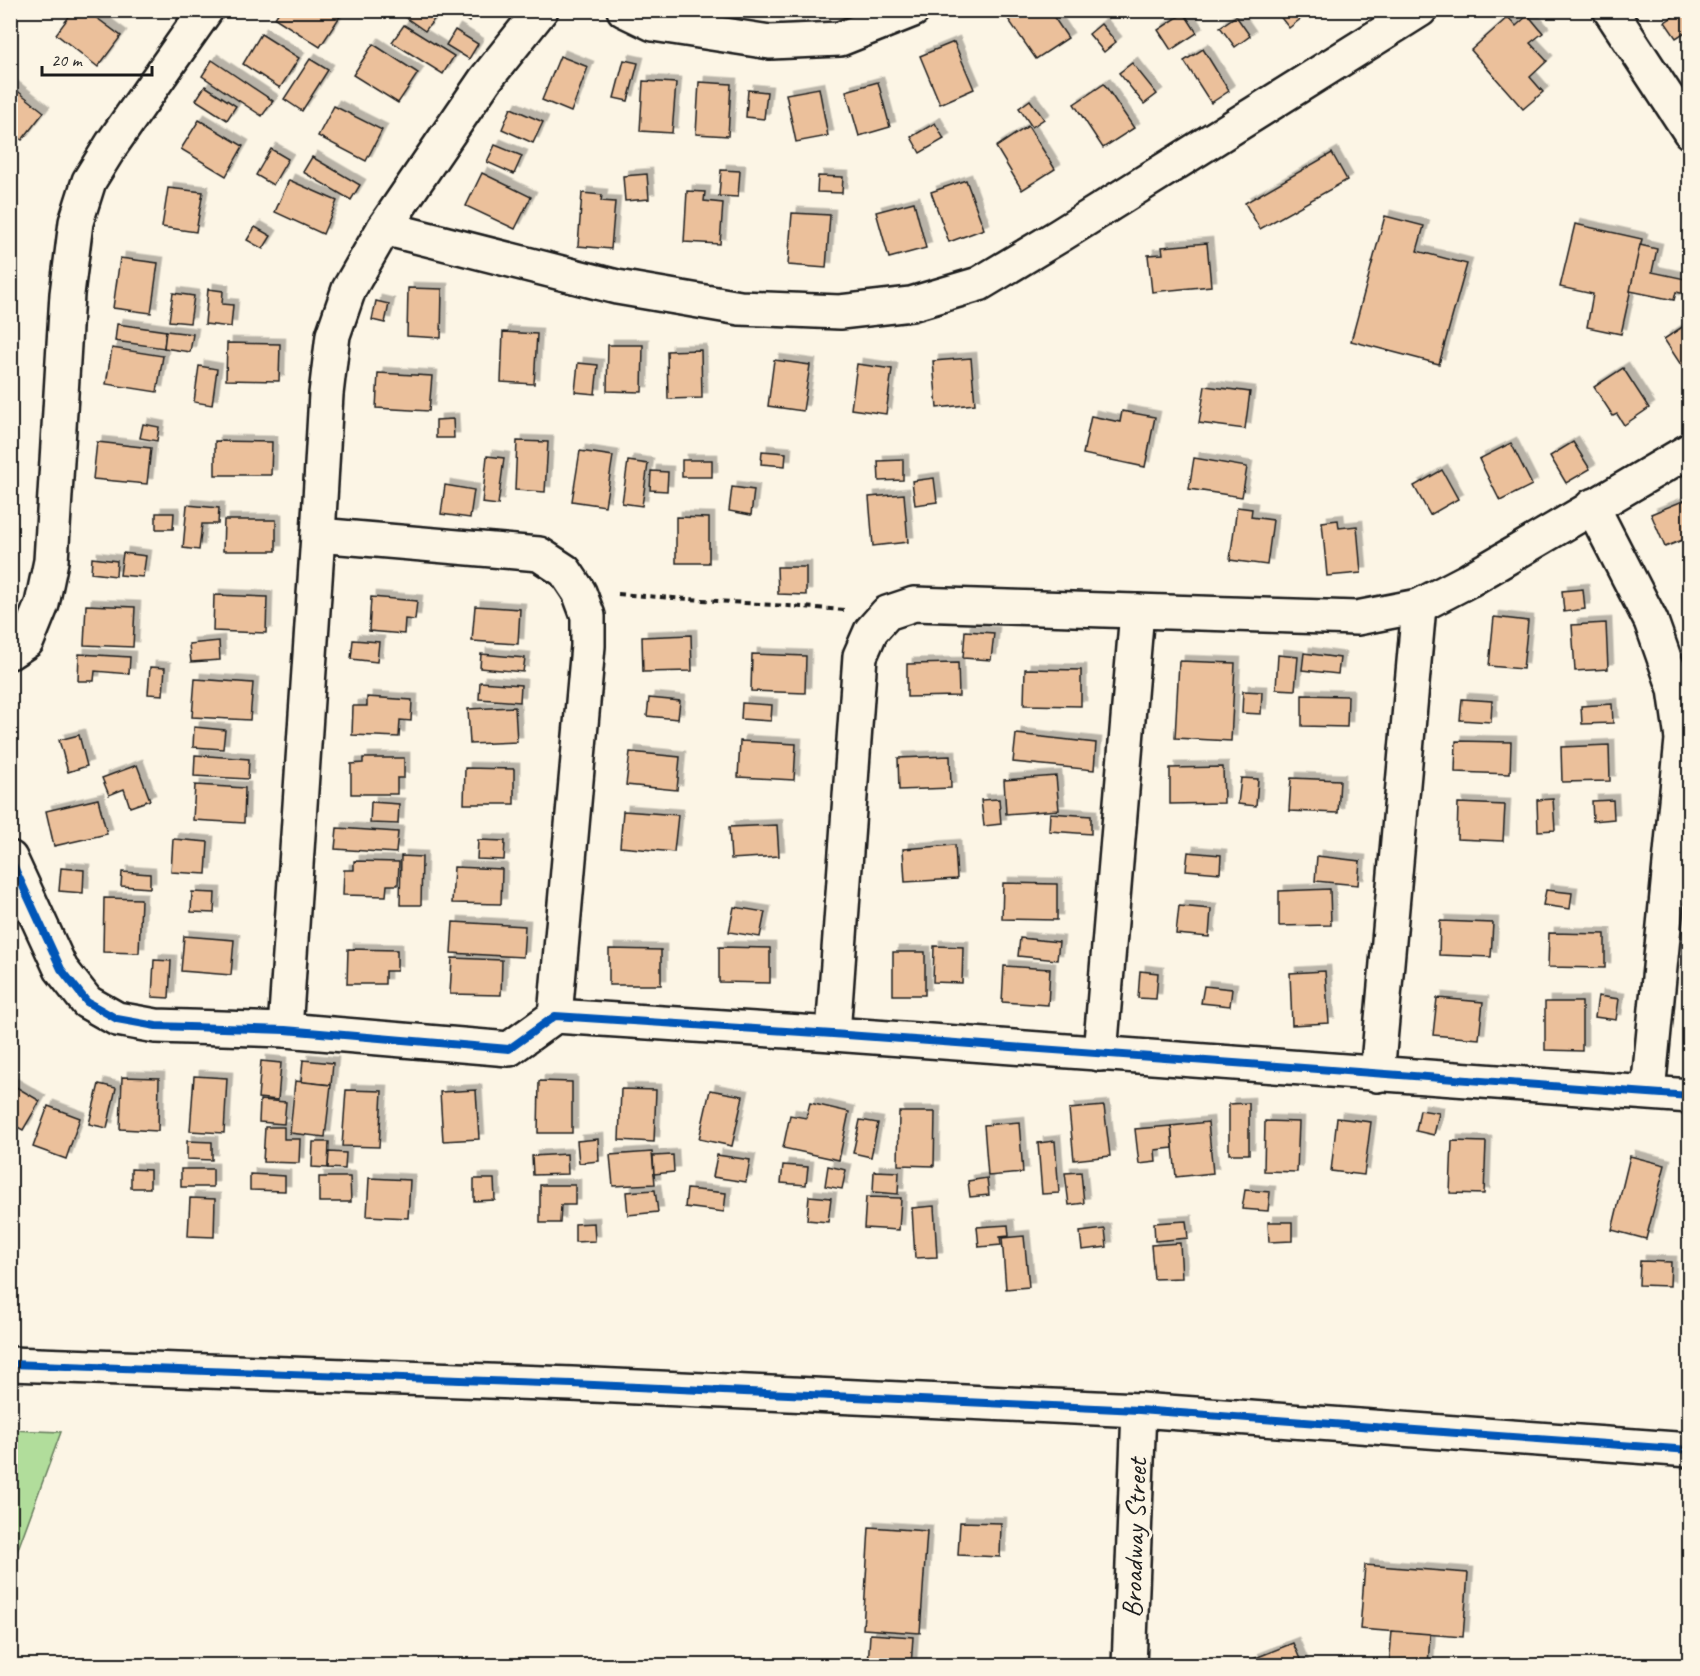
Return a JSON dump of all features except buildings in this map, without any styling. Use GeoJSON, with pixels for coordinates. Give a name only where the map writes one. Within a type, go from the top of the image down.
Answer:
{"type":"FeatureCollection","features":[{"type":"Feature","properties":{"kind":"street"},"geometry":{"type":"LineString","coordinates":[[10,652],[27,641],[42,604],[51,561],[67,294],[76,222],[89,181],[112,144],[206,10]]}},
{"type":"Feature","properties":{"kind":"street"},"geometry":{"type":"LineString","coordinates":[[285,1030],[326,394],[333,335],[349,289],[384,228],[485,80],[541,10]]}},
{"type":"Feature","properties":{"kind":"street"},"geometry":{"type":"LineString","coordinates":[[624,10],[653,24],[770,42],[840,39],[913,10]]}},
{"type":"Feature","properties":{"kind":"street"},"geometry":{"type":"LineString","coordinates":[[384,228],[617,287],[740,308],[840,312],[911,304],[979,284],[1420,10]]}},
{"type":"Feature","properties":{"kind":"street"},"geometry":{"type":"LineString","coordinates":[[1610,10],[1689,132]]}},
{"type":"Feature","properties":{"kind":"street"},"geometry":{"type":"LineString","coordinates":[[833,1034],[860,656],[871,631],[887,613],[914,604],[1358,618],[1419,606],[1468,580],[1689,450]]}},
{"type":"Feature","properties":{"kind":"street"},"geometry":{"type":"LineString","coordinates":[[1592,506],[1651,621],[1675,689],[1682,739],[1648,1092]]}},
{"type":"Feature","properties":{"kind":"street"},"geometry":{"type":"LineString","coordinates":[[318,535],[539,554],[566,571],[579,592],[588,616],[588,646],[555,1016]]}},
{"type":"Feature","properties":{"kind":"street"},"geometry":{"type":"LineString","coordinates":[[1377,1075],[1419,606]]}},
{"type":"Feature","properties":{"kind":"street"},"geometry":{"type":"LineString","coordinates":[[1100,1054],[1137,611]]}},
{"type":"Feature","properties":{"kind":"street"},"geometry":{"type":"LineString","coordinates":[[10,858],[61,969],[87,1002],[117,1019],[156,1026],[285,1030],[509,1049],[555,1016],[1689,1096]]}},
{"type":"Feature","properties":{"kind":"street"},"geometry":{"type":"LineString","coordinates":[[10,1364],[584,1385],[1139,1410],[1689,1450]]}},
{"type":"Feature","properties":{"kind":"street","name":"Broadway Street"},"geometry":{"type":"LineString","coordinates":[[1129,1665],[1139,1410]]}},
{"type":"Feature","properties":{"kind":"path"},"geometry":{"type":"LineString","coordinates":[[579,592],[887,613]]}},
{"type":"Feature","properties":{"kind":"green space"},"geometry":{"type":"Polygon","coordinates":[[[10,1430],[61,1432],[11,1568],[10,1430]]]}},
{"type":"Feature","properties":{"kind":"cycle path"},"geometry":{"type":"LineString","coordinates":[[10,858],[61,969],[87,1002],[117,1019],[156,1026],[285,1030],[509,1049],[555,1016],[1690,1096]]}},
{"type":"Feature","properties":{"kind":"cycle path"},"geometry":{"type":"LineString","coordinates":[[10,1364],[572,1384],[1139,1410],[1690,1450]]}}]}
